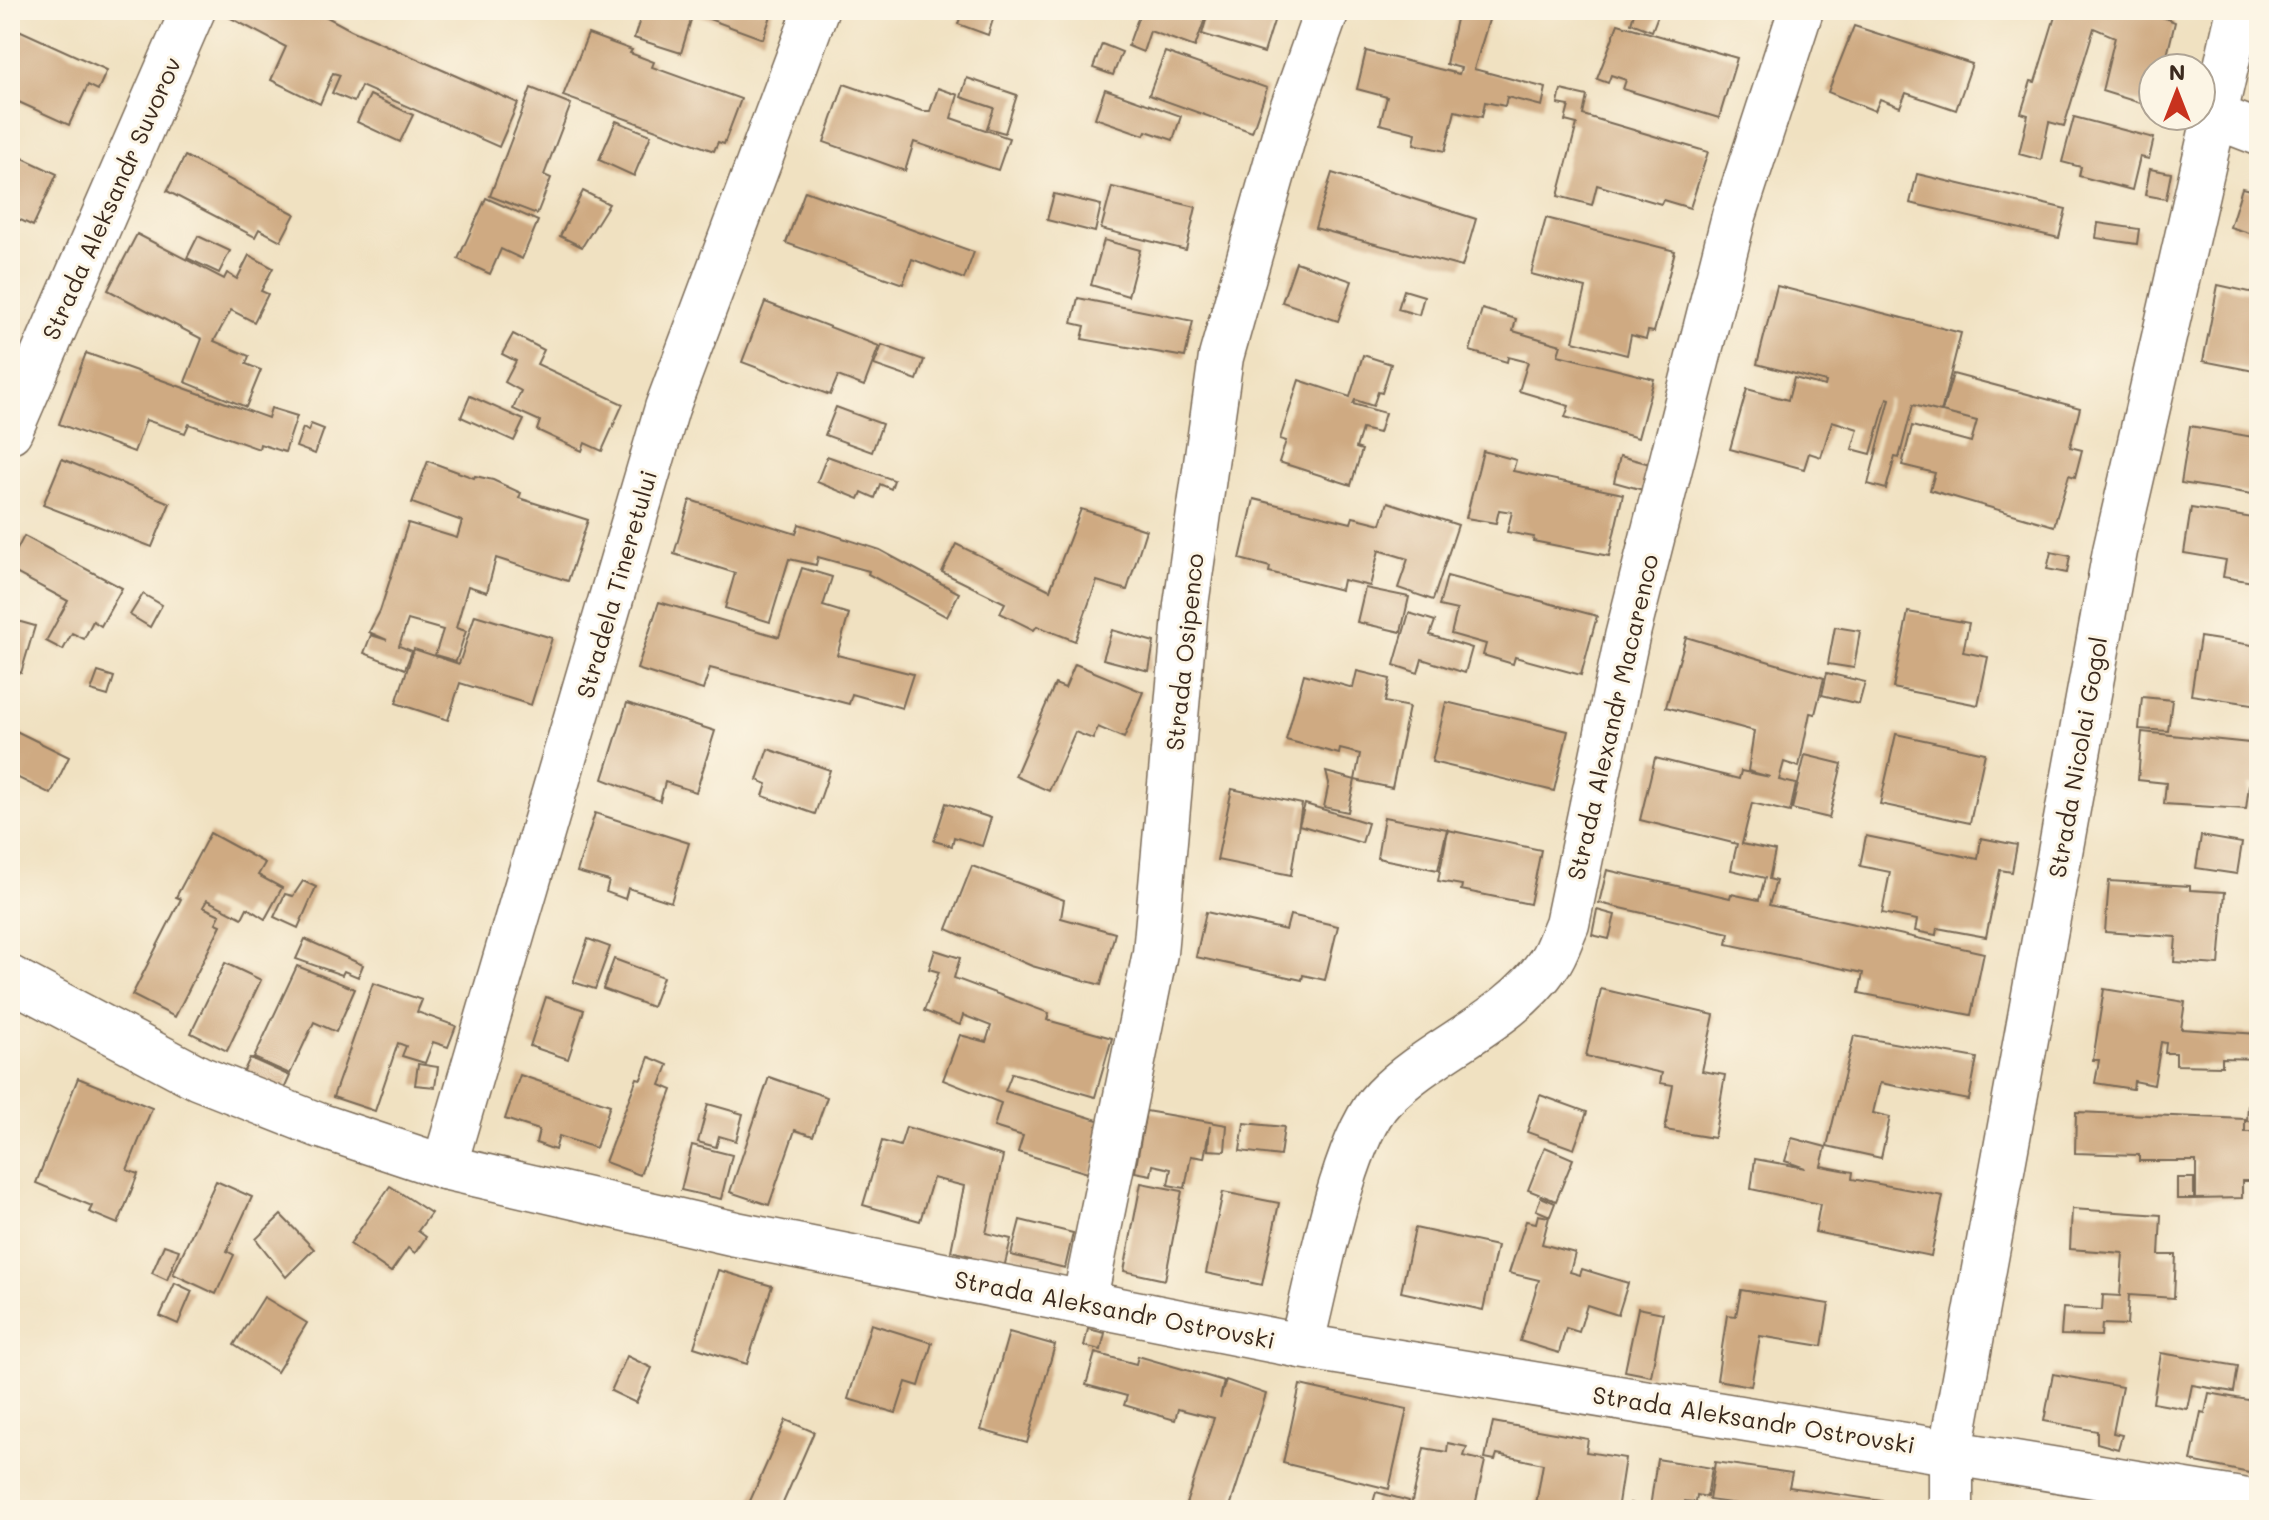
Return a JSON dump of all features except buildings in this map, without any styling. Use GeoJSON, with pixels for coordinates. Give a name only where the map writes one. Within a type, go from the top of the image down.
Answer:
{"type":"FeatureCollection","features":[{"type":"Feature","properties":{"kind":"street","name":"Strada Aleksandr Suvorov"},"geometry":{"type":"LineString","coordinates":[[10,431],[193,10]]}},
{"type":"Feature","properties":{"kind":"street","name":"Stradela Tineretului"},"geometry":{"type":"LineString","coordinates":[[444,1167],[667,408],[816,10]]}},
{"type":"Feature","properties":{"kind":"street","name":"Strada Osipenco"},"geometry":{"type":"LineString","coordinates":[[1084,1303],[1155,953],[1186,605],[1221,357],[1289,117],[1327,10]]}},
{"type":"Feature","properties":{"kind":"street","name":"Strada Alexandr Macarenco"},"geometry":{"type":"LineString","coordinates":[[1301,1346],[1350,1156],[1365,1123],[1383,1098],[1516,997],[1549,963],[1567,924],[1627,637],[1734,216],[1801,10]]}},
{"type":"Feature","properties":{"kind":"street","name":"Strada Nicolai Gogol"},"geometry":{"type":"LineString","coordinates":[[2217,96],[2239,10]]}},
{"type":"Feature","properties":{"kind":"street"},"geometry":{"type":"LineString","coordinates":[[2217,117],[2259,133]]}},
{"type":"Feature","properties":{"kind":"street","name":"Strada Nicolai Gogol"},"geometry":{"type":"LineString","coordinates":[[1951,1510],[1951,1450],[2115,551],[2208,132]]}},
{"type":"Feature","properties":{"kind":"street","name":"Strada Aleksandr Ostrovski"},"geometry":{"type":"LineString","coordinates":[[10,978],[199,1078],[318,1125],[444,1167],[736,1234],[1301,1346],[1951,1450],[2259,1503]]}}]}
